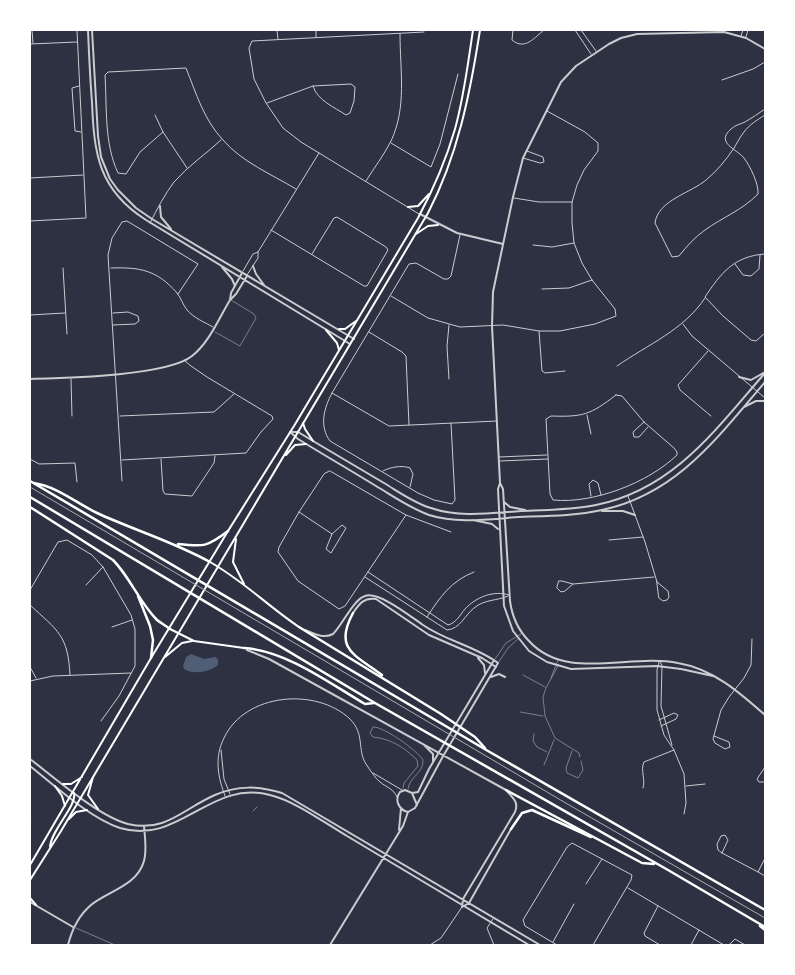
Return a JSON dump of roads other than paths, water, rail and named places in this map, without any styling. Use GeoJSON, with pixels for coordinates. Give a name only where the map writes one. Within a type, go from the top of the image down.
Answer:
{"type":"FeatureCollection","features":[{"type":"Feature","properties":{"kind":"highway"},"geometry":{"type":"LineString","coordinates":[[32,482],[48,486],[94,512],[174,544],[210,562]]}},
{"type":"Feature","properties":{"kind":"highway"},"geometry":{"type":"LineString","coordinates":[[32,482],[488,751],[765,910]]}},
{"type":"Feature","properties":{"kind":"highway"},"geometry":{"type":"LineString","coordinates":[[30,497],[375,703],[657,864],[753,920],[765,929]]}},
{"type":"Feature","properties":{"kind":"highway"},"geometry":{"type":"LineString","coordinates":[[30,507],[113,560],[121,568],[137,594],[158,621],[170,629]]}},
{"type":"Feature","properties":{"kind":"highway"},"geometry":{"type":"LineString","coordinates":[[174,544],[198,547],[208,545],[228,531]]}},
{"type":"Feature","properties":{"kind":"highway"},"geometry":{"type":"LineString","coordinates":[[137,594],[150,626],[153,640],[152,658]]}},
{"type":"Feature","properties":{"kind":"highway"},"geometry":{"type":"LineString","coordinates":[[353,613],[345,629],[345,636],[350,650],[386,680]]}},
{"type":"Feature","properties":{"kind":"highway"},"geometry":{"type":"LineString","coordinates":[[299,627],[475,737],[488,751]]}},
{"type":"Feature","properties":{"kind":"highway"},"geometry":{"type":"LineString","coordinates":[[244,648],[288,660],[366,704],[375,703]]}},
{"type":"Feature","properties":{"kind":"highway"},"geometry":{"type":"LineString","coordinates":[[506,790],[642,863],[657,864]]}},
{"type":"Feature","properties":{"kind":"highway"},"geometry":{"type":"LineString","coordinates":[[511,829],[522,813],[532,810],[596,838]]}},
{"type":"Feature","properties":{"kind":"main road"},"geometry":{"type":"LineString","coordinates":[[30,865],[228,531],[358,320],[420,214],[432,190],[455,128],[463,95],[473,30]]}},
{"type":"Feature","properties":{"kind":"main road"},"geometry":{"type":"LineString","coordinates":[[30,880],[426,218],[440,189],[460,132],[469,98],[480,30]]}},
{"type":"Feature","properties":{"kind":"main road"},"geometry":{"type":"LineString","coordinates":[[408,207],[421,204],[432,190]]}},
{"type":"Feature","properties":{"kind":"main road"},"geometry":{"type":"LineString","coordinates":[[414,236],[428,226],[438,225]]}},
{"type":"Feature","properties":{"kind":"main road"},"geometry":{"type":"LineString","coordinates":[[339,329],[345,328],[358,320]]}},
{"type":"Feature","properties":{"kind":"main road"},"geometry":{"type":"LineString","coordinates":[[326,330],[338,343],[339,350]]}},
{"type":"Feature","properties":{"kind":"main road"},"geometry":{"type":"LineString","coordinates":[[303,423],[313,441]]}},
{"type":"Feature","properties":{"kind":"main road"},"geometry":{"type":"LineString","coordinates":[[283,458],[295,446],[306,444]]}},
{"type":"Feature","properties":{"kind":"main road"},"geometry":{"type":"LineString","coordinates":[[237,535],[233,551],[233,562],[245,586]]}},
{"type":"Feature","properties":{"kind":"main road"},"geometry":{"type":"LineString","coordinates":[[210,562],[230,573],[275,611],[299,627]]}},
{"type":"Feature","properties":{"kind":"main road"},"geometry":{"type":"LineString","coordinates":[[170,629],[194,641],[244,648]]}},
{"type":"Feature","properties":{"kind":"main road"},"geometry":{"type":"LineString","coordinates":[[161,660],[182,643],[194,641]]}},
{"type":"Feature","properties":{"kind":"main road"},"geometry":{"type":"LineString","coordinates":[[94,774],[88,795],[98,809]]}},
{"type":"Feature","properties":{"kind":"main road"},"geometry":{"type":"LineString","coordinates":[[62,784],[71,784],[84,775]]}},
{"type":"Feature","properties":{"kind":"main road"},"geometry":{"type":"LineString","coordinates":[[55,786],[62,796],[65,806]]}},
{"type":"Feature","properties":{"kind":"main road"},"geometry":{"type":"LineString","coordinates":[[50,849],[50,841],[74,801],[73,792]]}},
{"type":"Feature","properties":{"kind":"main road"},"geometry":{"type":"LineString","coordinates":[[67,821],[76,812],[87,810]]}},
{"type":"Feature","properties":{"kind":"main road"},"geometry":{"type":"LineString","coordinates":[[30,898],[36,905]]}},
{"type":"Feature","properties":{"kind":"main road"},"geometry":{"type":"LineString","coordinates":[[30,903],[36,905]]}},
{"type":"Feature","properties":{"kind":"street"},"geometry":{"type":"LineString","coordinates":[[32,30],[31,44],[77,42]]}},
{"type":"Feature","properties":{"kind":"street"},"geometry":{"type":"LineString","coordinates":[[30,221],[86,218],[77,30]]}},
{"type":"Feature","properties":{"kind":"street"},"geometry":{"type":"LineString","coordinates":[[88,30],[94,137],[99,164],[108,183],[119,198],[137,215],[350,344]]}},
{"type":"Feature","properties":{"kind":"street"},"geometry":{"type":"LineString","coordinates":[[92,30],[98,136],[101,157],[110,179],[118,190],[136,208],[152,219],[354,339]]}},
{"type":"Feature","properties":{"kind":"street"},"geometry":{"type":"LineString","coordinates":[[277,30],[278,40]]}},
{"type":"Feature","properties":{"kind":"street"},"geometry":{"type":"LineString","coordinates":[[316,30],[316,37]]}},
{"type":"Feature","properties":{"kind":"street"},"geometry":{"type":"LineString","coordinates":[[357,30],[358,35]]}},
{"type":"Feature","properties":{"kind":"street"},"geometry":{"type":"LineString","coordinates":[[513,30],[512,40],[518,44],[532,42],[544,30]]}},
{"type":"Feature","properties":{"kind":"street"},"geometry":{"type":"LineString","coordinates":[[575,30],[592,55]]}},
{"type":"Feature","properties":{"kind":"street"},"geometry":{"type":"LineString","coordinates":[[581,30],[596,52]]}},
{"type":"Feature","properties":{"kind":"street"},"geometry":{"type":"LineString","coordinates":[[741,36],[743,30]]}},
{"type":"Feature","properties":{"kind":"street"},"geometry":{"type":"LineString","coordinates":[[746,38],[748,30]]}},
{"type":"Feature","properties":{"kind":"street"},"geometry":{"type":"LineString","coordinates":[[713,676],[662,666],[575,670],[557,666],[535,655],[516,635],[506,616],[503,598],[499,530],[498,422],[492,326],[493,292],[523,158],[567,75],[576,66],[614,41],[637,34],[714,31],[741,36],[765,49]]}},
{"type":"Feature","properties":{"kind":"street"},"geometry":{"type":"LineString","coordinates":[[424,32],[252,41],[249,48],[253,73],[266,103],[283,128],[302,142],[438,225],[460,234],[503,244]]}},
{"type":"Feature","properties":{"kind":"street"},"geometry":{"type":"LineString","coordinates":[[366,182],[390,143],[400,115],[402,102],[400,33]]}},
{"type":"Feature","properties":{"kind":"street"},"geometry":{"type":"LineString","coordinates":[[722,80],[753,69],[765,62]]}},
{"type":"Feature","properties":{"kind":"street"},"geometry":{"type":"LineString","coordinates":[[162,132],[140,152],[126,174],[118,173],[113,163],[109,146],[105,74],[108,72],[186,68],[200,104],[222,140],[247,160],[296,188]]}},
{"type":"Feature","properties":{"kind":"street"},"geometry":{"type":"LineString","coordinates":[[390,143],[431,166],[440,144],[458,74]]}},
{"type":"Feature","properties":{"kind":"street"},"geometry":{"type":"LineString","coordinates":[[266,103],[313,86],[351,84],[355,87],[354,101],[350,113],[346,115],[325,102],[314,91],[313,86]]}},
{"type":"Feature","properties":{"kind":"street"},"geometry":{"type":"LineString","coordinates":[[79,86],[72,88],[75,131],[82,132]]}},
{"type":"Feature","properties":{"kind":"street"},"geometry":{"type":"LineString","coordinates":[[765,109],[728,132],[727,142],[733,150],[740,154],[746,162],[758,188],[758,194],[738,211],[704,230],[679,256],[672,257],[655,223],[656,217],[669,203],[698,187],[711,177],[733,150],[742,134],[765,115]]}},
{"type":"Feature","properties":{"kind":"street"},"geometry":{"type":"LineString","coordinates":[[390,296],[423,316],[449,325],[466,327],[517,326],[539,331],[560,331],[578,329],[614,317],[616,314],[615,309],[592,280],[582,263],[574,244],[572,223],[572,202],[580,178],[598,151],[599,146],[585,132],[547,110]]}},
{"type":"Feature","properties":{"kind":"street"},"geometry":{"type":"LineString","coordinates":[[155,115],[162,132],[187,169]]}},
{"type":"Feature","properties":{"kind":"street"},"geometry":{"type":"LineString","coordinates":[[753,117],[755,122]]}},
{"type":"Feature","properties":{"kind":"street"},"geometry":{"type":"LineString","coordinates":[[150,223],[174,183],[187,169],[222,140]]}},
{"type":"Feature","properties":{"kind":"street"},"geometry":{"type":"LineString","coordinates":[[523,158],[541,164],[544,162],[543,156],[526,151]]}},
{"type":"Feature","properties":{"kind":"street"},"geometry":{"type":"LineString","coordinates":[[30,379],[162,368],[186,361],[197,352],[245,280],[258,258],[258,252],[319,153]]}},
{"type":"Feature","properties":{"kind":"street"},"geometry":{"type":"LineString","coordinates":[[30,178],[84,175]]}},
{"type":"Feature","properties":{"kind":"street"},"geometry":{"type":"LineString","coordinates":[[513,198],[540,202],[572,202]]}},
{"type":"Feature","properties":{"kind":"street"},"geometry":{"type":"LineString","coordinates":[[160,206],[161,217],[171,229]]}},
{"type":"Feature","properties":{"kind":"street"},"geometry":{"type":"LineString","coordinates":[[271,230],[364,286],[367,286],[388,250],[337,217],[334,218],[312,254]]}},
{"type":"Feature","properties":{"kind":"street"},"geometry":{"type":"LineString","coordinates":[[122,481],[108,255],[112,238],[125,221],[198,264],[178,294]]}},
{"type":"Feature","properties":{"kind":"street"},"geometry":{"type":"LineString","coordinates":[[451,423],[455,502],[450,504],[428,498],[328,440],[323,415],[332,393],[412,262],[416,262],[444,279],[450,278],[460,234]]}},
{"type":"Feature","properties":{"kind":"street"},"geometry":{"type":"LineString","coordinates":[[533,245],[552,247],[574,244]]}},
{"type":"Feature","properties":{"kind":"street"},"geometry":{"type":"LineString","coordinates":[[230,300],[234,286],[253,254],[258,252]]}},
{"type":"Feature","properties":{"kind":"street"},"geometry":{"type":"LineString","coordinates":[[735,264],[744,275],[751,276],[759,269],[760,254]]}},
{"type":"Feature","properties":{"kind":"street"},"geometry":{"type":"LineString","coordinates":[[616,366],[652,345],[682,323],[696,310],[725,270],[746,257],[765,254]]}},
{"type":"Feature","properties":{"kind":"street"},"geometry":{"type":"LineString","coordinates":[[221,265],[232,279],[234,286]]}},
{"type":"Feature","properties":{"kind":"street"},"geometry":{"type":"LineString","coordinates":[[253,266],[264,285]]}},
{"type":"Feature","properties":{"kind":"street"},"geometry":{"type":"LineString","coordinates":[[63,268],[67,334]]}},
{"type":"Feature","properties":{"kind":"street"},"geometry":{"type":"LineString","coordinates":[[110,268],[130,268],[148,271],[164,280],[178,294],[188,310],[196,318],[212,328]]}},
{"type":"Feature","properties":{"kind":"street"},"geometry":{"type":"LineString","coordinates":[[542,288],[569,288],[592,280]]}},
{"type":"Feature","properties":{"kind":"street"},"geometry":{"type":"LineString","coordinates":[[705,297],[723,316],[751,340],[756,341],[765,333]]}},
{"type":"Feature","properties":{"kind":"street"},"geometry":{"type":"LineString","coordinates":[[298,313],[302,307]]}},
{"type":"Feature","properties":{"kind":"street"},"geometry":{"type":"LineString","coordinates":[[30,315],[66,312]]}},
{"type":"Feature","properties":{"kind":"street"},"geometry":{"type":"LineString","coordinates":[[112,313],[132,313],[138,316],[139,321],[135,324],[113,325]]}},
{"type":"Feature","properties":{"kind":"street"},"geometry":{"type":"LineString","coordinates":[[682,323],[692,336],[765,400]]}},
{"type":"Feature","properties":{"kind":"street"},"geometry":{"type":"LineString","coordinates":[[449,325],[447,346],[449,379]]}},
{"type":"Feature","properties":{"kind":"street"},"geometry":{"type":"LineString","coordinates":[[539,331],[542,371],[545,373],[565,372]]}},
{"type":"Feature","properties":{"kind":"street"},"geometry":{"type":"LineString","coordinates":[[369,332],[406,356],[410,426]]}},
{"type":"Feature","properties":{"kind":"street"},"geometry":{"type":"LineString","coordinates":[[708,350],[678,385],[680,390],[711,416]]}},
{"type":"Feature","properties":{"kind":"street"},"geometry":{"type":"LineString","coordinates":[[122,460],[246,453],[273,419],[272,416],[190,366],[186,361]]}},
{"type":"Feature","properties":{"kind":"street"},"geometry":{"type":"LineString","coordinates":[[739,377],[752,380],[765,373]]}},
{"type":"Feature","properties":{"kind":"street"},"geometry":{"type":"LineString","coordinates":[[290,432],[298,432],[412,500],[431,508],[458,513],[527,511],[586,506],[628,496],[658,481],[685,461],[703,444],[765,373]]}},
{"type":"Feature","properties":{"kind":"street"},"geometry":{"type":"LineString","coordinates":[[71,377],[72,416]]}},
{"type":"Feature","properties":{"kind":"street"},"geometry":{"type":"LineString","coordinates":[[600,511],[630,502],[660,487],[685,470],[709,447],[765,382]]}},
{"type":"Feature","properties":{"kind":"street"},"geometry":{"type":"LineString","coordinates":[[332,393],[385,425],[410,426],[498,422]]}},
{"type":"Feature","properties":{"kind":"street"},"geometry":{"type":"LineString","coordinates":[[118,416],[214,412],[234,394]]}},
{"type":"Feature","properties":{"kind":"street"},"geometry":{"type":"LineString","coordinates":[[619,394],[644,422],[674,448],[677,455],[642,479],[622,488],[591,497],[555,500],[551,498],[547,418],[551,416],[587,414],[619,394]]}},
{"type":"Feature","properties":{"kind":"street"},"geometry":{"type":"LineString","coordinates":[[742,409],[756,401],[765,400]]}},
{"type":"Feature","properties":{"kind":"street"},"geometry":{"type":"LineString","coordinates":[[587,414],[591,434]]}},
{"type":"Feature","properties":{"kind":"street"},"geometry":{"type":"LineString","coordinates":[[644,422],[634,431],[632,434],[634,437],[639,437],[648,426]]}},
{"type":"Feature","properties":{"kind":"street"},"geometry":{"type":"LineString","coordinates":[[290,432],[294,437],[414,509],[442,518],[492,524],[499,530]]}},
{"type":"Feature","properties":{"kind":"street"},"geometry":{"type":"LineString","coordinates":[[499,456],[548,455]]}},
{"type":"Feature","properties":{"kind":"street"},"geometry":{"type":"LineString","coordinates":[[161,459],[163,491],[165,494],[192,496],[214,463],[216,456]]}},
{"type":"Feature","properties":{"kind":"street"},"geometry":{"type":"LineString","coordinates":[[30,459],[39,464],[75,463],[77,482]]}},
{"type":"Feature","properties":{"kind":"street"},"geometry":{"type":"LineString","coordinates":[[499,461],[548,459]]}},
{"type":"Feature","properties":{"kind":"street"},"geometry":{"type":"LineString","coordinates":[[382,472],[391,468],[410,468],[413,474],[409,488]]}},
{"type":"Feature","properties":{"kind":"street"},"geometry":{"type":"LineString","coordinates":[[406,515],[345,606],[338,609],[298,581],[279,554],[278,550],[299,512],[324,474],[330,471],[406,515],[451,532]]}},
{"type":"Feature","properties":{"kind":"street"},"geometry":{"type":"LineString","coordinates":[[591,497],[589,484],[593,480],[598,483],[601,494]]}},
{"type":"Feature","properties":{"kind":"street"},"geometry":{"type":"LineString","coordinates":[[500,483],[503,489],[509,595],[513,615],[522,633],[534,647],[559,660],[577,664],[660,660],[695,667],[707,671],[736,689],[765,715]]}},
{"type":"Feature","properties":{"kind":"street"},"geometry":{"type":"LineString","coordinates":[[628,496],[657,582],[659,598],[663,601],[667,600],[669,592],[657,582]]}},
{"type":"Feature","properties":{"kind":"street"},"geometry":{"type":"LineString","coordinates":[[504,501],[510,507],[527,511]]}},
{"type":"Feature","properties":{"kind":"street"},"geometry":{"type":"LineString","coordinates":[[468,520],[600,511],[623,511],[635,515]]}},
{"type":"Feature","properties":{"kind":"street"},"geometry":{"type":"LineString","coordinates":[[299,512],[332,534]]}},
{"type":"Feature","properties":{"kind":"street"},"geometry":{"type":"LineString","coordinates":[[342,525],[346,528],[331,553],[326,550],[332,534],[342,525]]}},
{"type":"Feature","properties":{"kind":"street"},"geometry":{"type":"LineString","coordinates":[[609,540],[643,536]]}},
{"type":"Feature","properties":{"kind":"street"},"geometry":{"type":"LineString","coordinates":[[30,590],[58,542],[64,540],[92,555],[103,567],[133,620],[136,649],[135,666],[108,713],[101,721]]}},
{"type":"Feature","properties":{"kind":"street"},"geometry":{"type":"LineString","coordinates":[[86,585],[103,567]]}},
{"type":"Feature","properties":{"kind":"street"},"geometry":{"type":"LineString","coordinates":[[368,572],[445,624],[450,625],[475,601],[487,595],[503,593],[509,595]]}},
{"type":"Feature","properties":{"kind":"street"},"geometry":{"type":"LineString","coordinates":[[426,618],[449,586],[474,572]]}},
{"type":"Feature","properties":{"kind":"street"},"geometry":{"type":"LineString","coordinates":[[365,576],[442,628],[452,630],[478,605],[509,595]]}},
{"type":"Feature","properties":{"kind":"street"},"geometry":{"type":"LineString","coordinates":[[573,584],[564,592],[559,591],[557,588],[560,581],[573,584],[655,576]]}},
{"type":"Feature","properties":{"kind":"street"},"geometry":{"type":"LineString","coordinates":[[299,627],[319,636],[333,634],[358,600],[366,595],[374,595],[430,630],[484,654],[498,664],[444,754],[413,811],[408,812],[401,808]]}},
{"type":"Feature","properties":{"kind":"street"},"geometry":{"type":"LineString","coordinates":[[353,613],[364,600],[370,598],[376,600],[427,634],[496,667]]}},
{"type":"Feature","properties":{"kind":"street"},"geometry":{"type":"LineString","coordinates":[[30,605],[59,632],[68,653],[70,676]]}},
{"type":"Feature","properties":{"kind":"street"},"geometry":{"type":"LineString","coordinates":[[112,627],[133,620]]}},
{"type":"Feature","properties":{"kind":"street"},"geometry":{"type":"LineString","coordinates":[[714,736],[728,742],[730,747],[725,749],[714,743],[714,736],[721,710],[744,678],[750,665],[752,639]]}},
{"type":"Feature","properties":{"kind":"street"},"geometry":{"type":"LineString","coordinates":[[244,648],[269,659],[440,751],[506,790],[517,802],[517,807],[507,827],[462,906]]}},
{"type":"Feature","properties":{"kind":"street"},"geometry":{"type":"LineString","coordinates":[[476,656],[484,665],[484,675]]}},
{"type":"Feature","properties":{"kind":"street"},"geometry":{"type":"LineString","coordinates":[[372,773],[402,791],[418,792],[494,660]]}},
{"type":"Feature","properties":{"kind":"street"},"geometry":{"type":"LineString","coordinates":[[660,660],[657,666],[656,701],[659,720],[666,741],[672,746]]}},
{"type":"Feature","properties":{"kind":"street"},"geometry":{"type":"LineString","coordinates":[[660,660],[662,666],[661,700],[663,718],[684,774],[686,803],[684,814]]}},
{"type":"Feature","properties":{"kind":"street"},"geometry":{"type":"LineString","coordinates":[[597,663],[597,669]]}},
{"type":"Feature","properties":{"kind":"street"},"geometry":{"type":"LineString","coordinates":[[30,667],[36,679]]}},
{"type":"Feature","properties":{"kind":"street"},"geometry":{"type":"LineString","coordinates":[[30,682],[36,679],[70,676],[132,673]]}},
{"type":"Feature","properties":{"kind":"street"},"geometry":{"type":"LineString","coordinates":[[490,678],[499,674],[505,677]]}},
{"type":"Feature","properties":{"kind":"street"},"geometry":{"type":"LineString","coordinates":[[225,796],[218,770],[219,754],[227,733],[235,722],[268,702],[284,699],[304,699],[333,708],[350,719],[358,730],[365,762],[379,782],[396,792],[401,808],[399,830]]}},
{"type":"Feature","properties":{"kind":"street"},"geometry":{"type":"LineString","coordinates":[[659,720],[675,713],[678,715],[676,719],[661,726]]}},
{"type":"Feature","properties":{"kind":"street"},"geometry":{"type":"LineString","coordinates":[[418,740],[433,754],[433,764]]}},
{"type":"Feature","properties":{"kind":"street"},"geometry":{"type":"LineString","coordinates":[[221,750],[224,779],[230,795]]}},
{"type":"Feature","properties":{"kind":"street"},"geometry":{"type":"LineString","coordinates":[[643,788],[642,767],[644,762],[674,750]]}},
{"type":"Feature","properties":{"kind":"street"},"geometry":{"type":"LineString","coordinates":[[30,759],[80,798],[98,809],[119,821],[144,826],[169,821],[199,803],[229,790],[257,787],[282,793],[540,945]]}},
{"type":"Feature","properties":{"kind":"street"},"geometry":{"type":"LineString","coordinates":[[30,766],[87,810],[120,828],[144,831],[171,825],[213,801],[230,795],[258,792],[279,798],[382,857],[528,945]]}},
{"type":"Feature","properties":{"kind":"street"},"geometry":{"type":"LineString","coordinates":[[765,767],[757,779],[759,782],[765,782]]}},
{"type":"Feature","properties":{"kind":"street"},"geometry":{"type":"LineString","coordinates":[[685,786],[705,784]]}},
{"type":"Feature","properties":{"kind":"street"},"geometry":{"type":"LineString","coordinates":[[397,797],[402,791]]}},
{"type":"Feature","properties":{"kind":"street"},"geometry":{"type":"LineString","coordinates":[[279,798],[282,793]]}},
{"type":"Feature","properties":{"kind":"street"},"geometry":{"type":"LineString","coordinates":[[412,793],[417,805]]}},
{"type":"Feature","properties":{"kind":"street"},"geometry":{"type":"LineString","coordinates":[[330,945],[385,852],[403,826],[408,812]]}},
{"type":"Feature","properties":{"kind":"street"},"geometry":{"type":"LineString","coordinates":[[68,945],[74,927],[84,912],[93,904],[132,880],[140,870],[144,860],[144,826]]}},
{"type":"Feature","properties":{"kind":"street"},"geometry":{"type":"LineString","coordinates":[[430,945],[441,938],[511,829]]}},
{"type":"Feature","properties":{"kind":"street"},"geometry":{"type":"LineString","coordinates":[[722,853],[728,840],[725,835],[721,836],[717,849],[722,853],[765,876]]}},
{"type":"Feature","properties":{"kind":"street"},"geometry":{"type":"LineString","coordinates":[[557,945],[527,928],[522,923],[571,843],[603,858],[632,875],[627,888],[593,945]]}},
{"type":"Feature","properties":{"kind":"street"},"geometry":{"type":"LineString","coordinates":[[586,884],[603,858]]}},
{"type":"Feature","properties":{"kind":"street"},"geometry":{"type":"LineString","coordinates":[[758,872],[765,858]]}},
{"type":"Feature","properties":{"kind":"street"},"geometry":{"type":"LineString","coordinates":[[627,888],[724,945]]}},
{"type":"Feature","properties":{"kind":"street"},"geometry":{"type":"LineString","coordinates":[[552,942],[574,904]]}},
{"type":"Feature","properties":{"kind":"street"},"geometry":{"type":"LineString","coordinates":[[36,905],[74,927]]}},
{"type":"Feature","properties":{"kind":"street"},"geometry":{"type":"LineString","coordinates":[[658,905],[644,933],[645,936],[660,945]]}},
{"type":"Feature","properties":{"kind":"street"},"geometry":{"type":"LineString","coordinates":[[494,917],[488,930],[494,945]]}},
{"type":"Feature","properties":{"kind":"street"},"geometry":{"type":"LineString","coordinates":[[691,945],[700,930]]}},
{"type":"Feature","properties":{"kind":"street"},"geometry":{"type":"LineString","coordinates":[[729,945],[735,939],[745,945]]}},
{"type":"Feature","properties":{"kind":"lane"},"geometry":{"type":"LineString","coordinates":[[212,328],[240,346],[256,318],[254,314],[230,300]]}},
{"type":"Feature","properties":{"kind":"lane"},"geometry":{"type":"LineString","coordinates":[[494,660],[504,645],[516,635],[522,633]]}},
{"type":"Feature","properties":{"kind":"lane"},"geometry":{"type":"LineString","coordinates":[[498,664],[508,648],[522,633]]}},
{"type":"Feature","properties":{"kind":"lane"},"geometry":{"type":"LineString","coordinates":[[559,660],[543,697],[545,716],[555,738],[572,750],[580,753],[580,757]]}},
{"type":"Feature","properties":{"kind":"lane"},"geometry":{"type":"LineString","coordinates":[[523,674],[546,688]]}},
{"type":"Feature","properties":{"kind":"lane"},"geometry":{"type":"LineString","coordinates":[[520,712],[545,716]]}},
{"type":"Feature","properties":{"kind":"lane"},"geometry":{"type":"LineString","coordinates":[[402,791],[404,783],[418,766],[417,760],[409,752],[386,738],[373,737],[370,733],[373,727],[378,727],[420,754],[423,760],[422,768],[408,784],[408,791]]}},
{"type":"Feature","properties":{"kind":"lane"},"geometry":{"type":"LineString","coordinates":[[534,734],[533,741],[537,747],[548,752]]}},
{"type":"Feature","properties":{"kind":"lane"},"geometry":{"type":"LineString","coordinates":[[544,765],[555,738]]}},
{"type":"Feature","properties":{"kind":"lane"},"geometry":{"type":"LineString","coordinates":[[572,750],[566,768],[567,773],[578,778],[583,770],[581,761]]}},
{"type":"Feature","properties":{"kind":"lane"},"geometry":{"type":"LineString","coordinates":[[253,811],[256,808]]}},
{"type":"Feature","properties":{"kind":"lane"},"geometry":{"type":"LineString","coordinates":[[74,927],[115,945]]}},
{"type":"Feature","properties":{"kind":"water"},"geometry":{"type":"Polygon","coordinates":[[[191,654],[204,659],[215,657],[218,659],[218,665],[202,672],[188,671],[183,666],[186,657],[191,654]]]}},
{"type":"Feature","properties":{"kind":"tram line"},"geometry":{"type":"LineString","coordinates":[[30,487],[564,802],[765,918]]}}]}
